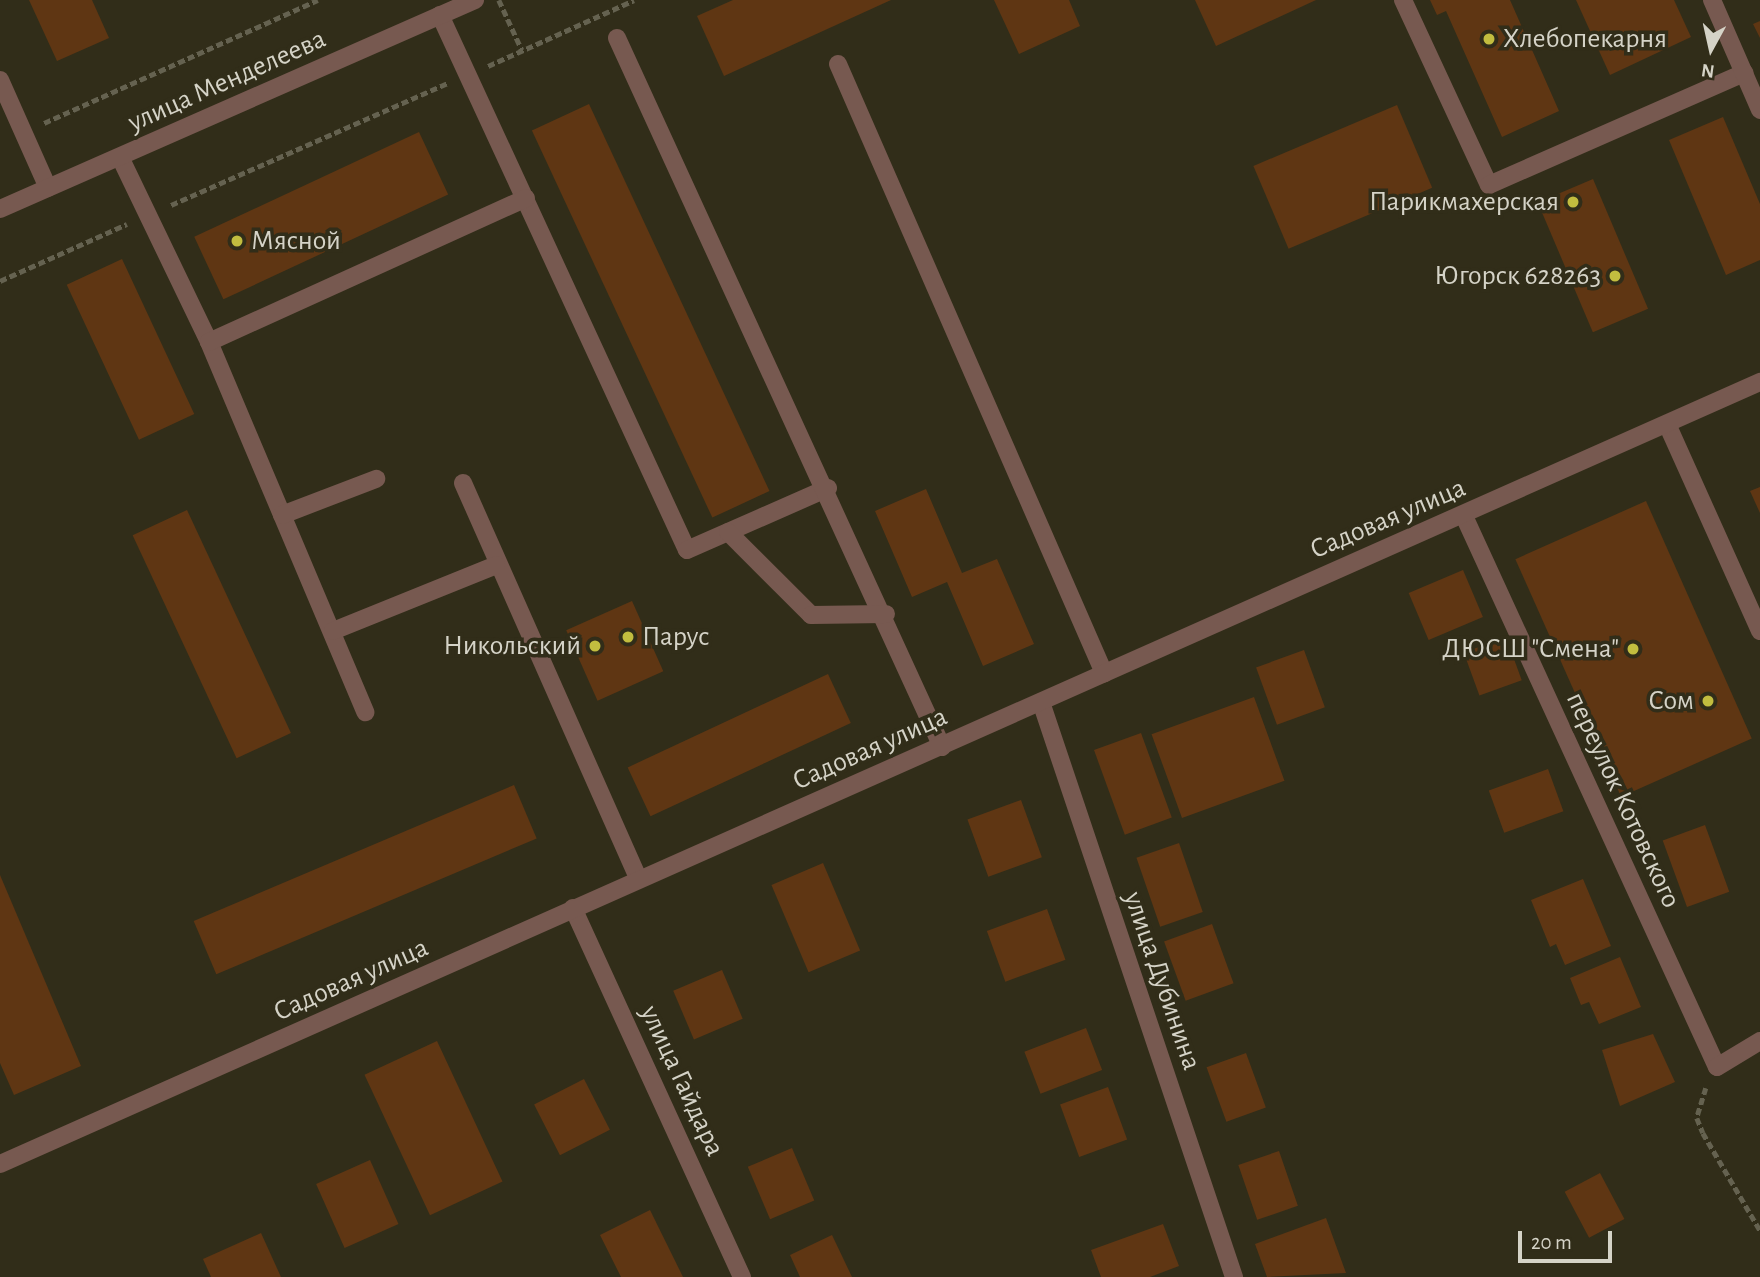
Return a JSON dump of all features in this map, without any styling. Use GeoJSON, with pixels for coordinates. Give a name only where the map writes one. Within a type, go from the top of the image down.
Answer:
{"type":"FeatureCollection","features":[{"type":"Feature","properties":{"kind":"street"},"geometry":{"type":"LineString","coordinates":[[1403,0],[1489,185],[1744,73]]}},
{"type":"Feature","properties":{"kind":"street"},"geometry":{"type":"LineString","coordinates":[[1712,0],[1760,110]]}},
{"type":"Feature","properties":{"kind":"street","name":"улица Менделеева"},"geometry":{"type":"LineString","coordinates":[[0,209],[463,3]]}},
{"type":"Feature","properties":{"kind":"street"},"geometry":{"type":"LineString","coordinates":[[440,15],[687,550],[828,488]]}},
{"type":"Feature","properties":{"kind":"street"},"geometry":{"type":"LineString","coordinates":[[617,38],[886,614],[942,747]]}},
{"type":"Feature","properties":{"kind":"street"},"geometry":{"type":"LineString","coordinates":[[838,64],[1104,673]]}},
{"type":"Feature","properties":{"kind":"street"},"geometry":{"type":"LineString","coordinates":[[0,80],[48,188]]}},
{"type":"Feature","properties":{"kind":"street"},"geometry":{"type":"LineString","coordinates":[[121,157],[209,342],[365,712]]}},
{"type":"Feature","properties":{"kind":"street"},"geometry":{"type":"LineString","coordinates":[[209,342],[526,198]]}},
{"type":"Feature","properties":{"kind":"street","name":"Садовая улица"},"geometry":{"type":"LineString","coordinates":[[0,1164],[638,878],[942,747],[1760,382]]}},
{"type":"Feature","properties":{"kind":"street"},"geometry":{"type":"LineString","coordinates":[[1667,424],[1760,631]]}},
{"type":"Feature","properties":{"kind":"street"},"geometry":{"type":"LineString","coordinates":[[282,515],[376,479]]}},
{"type":"Feature","properties":{"kind":"street"},"geometry":{"type":"LineString","coordinates":[[463,483],[496,565],[638,878]]}},
{"type":"Feature","properties":{"kind":"street","name":"переулок Котовского"},"geometry":{"type":"LineString","coordinates":[[1464,516],[1717,1067]]}},
{"type":"Feature","properties":{"kind":"street"},"geometry":{"type":"LineString","coordinates":[[728,532],[811,615],[886,614]]}},
{"type":"Feature","properties":{"kind":"street"},"geometry":{"type":"LineString","coordinates":[[333,631],[496,565]]}},
{"type":"Feature","properties":{"kind":"street","name":"улица Дубинина"},"geometry":{"type":"LineString","coordinates":[[1041,702],[1234,1277]]}},
{"type":"Feature","properties":{"kind":"street","name":"улица Гайдара"},"geometry":{"type":"LineString","coordinates":[[573,908],[742,1277]]}},
{"type":"Feature","properties":{"kind":"street"},"geometry":{"type":"LineString","coordinates":[[1717,1067],[1760,1041]]}},
{"type":"Feature","properties":{"kind":"path"},"geometry":{"type":"LineString","coordinates":[[24,134],[318,0]]}},
{"type":"Feature","properties":{"kind":"path"},"geometry":{"type":"LineString","coordinates":[[499,0],[522,50]]}},
{"type":"Feature","properties":{"kind":"path"},"geometry":{"type":"LineString","coordinates":[[0,281],[634,0]]}},
{"type":"Feature","properties":{"kind":"path"},"geometry":{"type":"LineString","coordinates":[[1717,1067],[1698,1118],[1760,1230]]}},
{"type":"Feature","properties":{"kind":"building"},"geometry":{"type":"Polygon","coordinates":[[[29,0],[92,0],[109,38],[57,61],[29,0]]]}},
{"type":"Feature","properties":{"kind":"building"},"geometry":{"type":"Polygon","coordinates":[[[733,0],[891,0],[724,76],[697,16],[733,0]]]}},
{"type":"Feature","properties":{"kind":"building"},"geometry":{"type":"Polygon","coordinates":[[[994,0],[1069,0],[1080,26],[1019,54],[994,0]]]}},
{"type":"Feature","properties":{"kind":"building"},"geometry":{"type":"Polygon","coordinates":[[[1195,0],[1316,0],[1216,46],[1195,0]]]}},
{"type":"Feature","properties":{"kind":"building"},"geometry":{"type":"Polygon","coordinates":[[[1430,0],[1510,0],[1559,111],[1502,137],[1446,11],[1437,15],[1430,0]]]}},
{"type":"Feature","properties":{"kind":"building"},"geometry":{"type":"Polygon","coordinates":[[[1576,0],[1674,0],[1691,37],[1610,75],[1576,0]]]}},
{"type":"Feature","properties":{"kind":"building"},"geometry":{"type":"Polygon","coordinates":[[[1760,21],[1760,38],[1753,24],[1760,21]]]}},
{"type":"Feature","properties":{"kind":"building"},"geometry":{"type":"Polygon","coordinates":[[[589,104],[769,491],[712,518],[532,131],[589,104]]]}},
{"type":"Feature","properties":{"kind":"building"},"geometry":{"type":"Polygon","coordinates":[[[1397,105],[1432,188],[1289,249],[1253,166],[1397,105]]]}},
{"type":"Feature","properties":{"kind":"building"},"geometry":{"type":"Polygon","coordinates":[[[1723,117],[1760,204],[1760,260],[1726,275],[1669,140],[1723,117]]]}},
{"type":"Feature","properties":{"kind":"building"},"geometry":{"type":"Polygon","coordinates":[[[419,132],[448,195],[223,299],[194,237],[419,132]]]}},
{"type":"Feature","properties":{"kind":"building"},"geometry":{"type":"Polygon","coordinates":[[[1593,179],[1648,309],[1593,332],[1538,202],[1593,179]]]}},
{"type":"Feature","properties":{"kind":"building"},"geometry":{"type":"Polygon","coordinates":[[[122,259],[194,414],[139,440],[67,285],[122,259]]]}},
{"type":"Feature","properties":{"kind":"building"},"geometry":{"type":"Polygon","coordinates":[[[1760,487],[1760,513],[1750,491],[1760,487]]]}},
{"type":"Feature","properties":{"kind":"building"},"geometry":{"type":"Polygon","coordinates":[[[926,489],[962,573],[997,559],[1034,644],[983,666],[947,582],[912,597],[875,511],[926,489]]]}},
{"type":"Feature","properties":{"kind":"building","name":"ДЮСШ \"Смена\""},"geometry":{"type":"Polygon","coordinates":[[[1646,501],[1752,739],[1621,797],[1515,559],[1646,501]]]}},
{"type":"Feature","properties":{"kind":"building"},"geometry":{"type":"Polygon","coordinates":[[[187,510],[291,733],[237,758],[133,535],[187,510]]]}},
{"type":"Feature","properties":{"kind":"building"},"geometry":{"type":"Polygon","coordinates":[[[1463,570],[1483,617],[1429,640],[1409,593],[1463,570]]]}},
{"type":"Feature","properties":{"kind":"building"},"geometry":{"type":"Polygon","coordinates":[[[632,601],[663,671],[598,701],[566,630],[632,601]]]}},
{"type":"Feature","properties":{"kind":"building"},"geometry":{"type":"Polygon","coordinates":[[[1506,637],[1522,680],[1479,696],[1464,652],[1506,637]]]}},
{"type":"Feature","properties":{"kind":"building"},"geometry":{"type":"Polygon","coordinates":[[[1304,650],[1325,707],[1277,725],[1256,667],[1304,650]]]}},
{"type":"Feature","properties":{"kind":"building"},"geometry":{"type":"Polygon","coordinates":[[[828,674],[851,723],[651,816],[628,767],[828,674]]]}},
{"type":"Feature","properties":{"kind":"building"},"geometry":{"type":"Polygon","coordinates":[[[1254,697],[1284,781],[1182,818],[1152,734],[1254,697]]]}},
{"type":"Feature","properties":{"kind":"building"},"geometry":{"type":"Polygon","coordinates":[[[1141,733],[1172,818],[1125,835],[1094,750],[1141,733]]]}},
{"type":"Feature","properties":{"kind":"building"},"geometry":{"type":"Polygon","coordinates":[[[1548,769],[1563,811],[1504,833],[1489,791],[1548,769]]]}},
{"type":"Feature","properties":{"kind":"building"},"geometry":{"type":"Polygon","coordinates":[[[514,785],[537,838],[216,974],[194,921],[514,785]]]}},
{"type":"Feature","properties":{"kind":"building"},"geometry":{"type":"Polygon","coordinates":[[[1021,800],[1042,857],[988,877],[967,819],[1021,800]]]}},
{"type":"Feature","properties":{"kind":"building"},"geometry":{"type":"Polygon","coordinates":[[[1705,825],[1729,892],[1687,907],[1663,840],[1705,825]]]}},
{"type":"Feature","properties":{"kind":"building"},"geometry":{"type":"Polygon","coordinates":[[[1179,843],[1203,912],[1160,927],[1136,858],[1179,843]]]}},
{"type":"Feature","properties":{"kind":"building"},"geometry":{"type":"Polygon","coordinates":[[[823,863],[860,950],[809,972],[771,885],[823,863]]]}},
{"type":"Feature","properties":{"kind":"building"},"geometry":{"type":"Polygon","coordinates":[[[0,875],[81,1066],[14,1095],[0,1063],[0,875]]]}},
{"type":"Feature","properties":{"kind":"building"},"geometry":{"type":"Polygon","coordinates":[[[1583,879],[1611,946],[1565,965],[1556,944],[1550,947],[1531,900],[1583,879]]]}},
{"type":"Feature","properties":{"kind":"building"},"geometry":{"type":"Polygon","coordinates":[[[1047,909],[1065,960],[1005,982],[987,931],[1047,909]]]}},
{"type":"Feature","properties":{"kind":"building"},"geometry":{"type":"Polygon","coordinates":[[[1212,924],[1234,983],[1186,1001],[1164,941],[1212,924]]]}},
{"type":"Feature","properties":{"kind":"building"},"geometry":{"type":"Polygon","coordinates":[[[1620,957],[1641,1007],[1599,1024],[1589,1002],[1581,1005],[1570,978],[1620,957]]]}},
{"type":"Feature","properties":{"kind":"building"},"geometry":{"type":"Polygon","coordinates":[[[722,970],[743,1019],[694,1039],[673,991],[722,970]]]}},
{"type":"Feature","properties":{"kind":"building"},"geometry":{"type":"Polygon","coordinates":[[[1086,1028],[1102,1070],[1041,1094],[1024,1052],[1086,1028]]]}},
{"type":"Feature","properties":{"kind":"building"},"geometry":{"type":"Polygon","coordinates":[[[1653,1034],[1675,1082],[1620,1106],[1602,1050],[1653,1034]]]}},
{"type":"Feature","properties":{"kind":"building"},"geometry":{"type":"Polygon","coordinates":[[[437,1041],[503,1181],[430,1215],[364,1075],[437,1041]]]}},
{"type":"Feature","properties":{"kind":"building"},"geometry":{"type":"Polygon","coordinates":[[[1246,1053],[1266,1108],[1226,1122],[1207,1067],[1246,1053]]]}},
{"type":"Feature","properties":{"kind":"building"},"geometry":{"type":"Polygon","coordinates":[[[584,1079],[610,1130],[560,1155],[534,1104],[584,1079]]]}},
{"type":"Feature","properties":{"kind":"building"},"geometry":{"type":"Polygon","coordinates":[[[1108,1087],[1127,1140],[1079,1157],[1060,1104],[1108,1087]]]}},
{"type":"Feature","properties":{"kind":"building"},"geometry":{"type":"Polygon","coordinates":[[[792,1148],[814,1200],[770,1219],[748,1167],[792,1148]]]}},
{"type":"Feature","properties":{"kind":"building"},"geometry":{"type":"Polygon","coordinates":[[[1279,1151],[1298,1206],[1257,1220],[1238,1165],[1279,1151]]]}},
{"type":"Feature","properties":{"kind":"building"},"geometry":{"type":"Polygon","coordinates":[[[370,1160],[398,1224],[345,1248],[316,1184],[370,1160]]]}},
{"type":"Feature","properties":{"kind":"building"},"geometry":{"type":"Polygon","coordinates":[[[1600,1173],[1624,1219],[1589,1238],[1565,1192],[1600,1173]]]}},
{"type":"Feature","properties":{"kind":"building"},"geometry":{"type":"Polygon","coordinates":[[[650,1210],[683,1277],[621,1277],[600,1235],[650,1210]]]}},
{"type":"Feature","properties":{"kind":"building"},"geometry":{"type":"Polygon","coordinates":[[[1326,1218],[1346,1273],[1267,1277],[1255,1244],[1326,1218]]]}},
{"type":"Feature","properties":{"kind":"building"},"geometry":{"type":"Polygon","coordinates":[[[1163,1224],[1179,1266],[1150,1277],[1101,1277],[1091,1250],[1163,1224]]]}},
{"type":"Feature","properties":{"kind":"building"},"geometry":{"type":"Polygon","coordinates":[[[261,1233],[281,1277],[211,1277],[203,1259],[261,1233]]]}},
{"type":"Feature","properties":{"kind":"building"},"geometry":{"type":"Polygon","coordinates":[[[832,1235],[852,1277],[800,1277],[790,1255],[832,1235]]]}},
{"type":"Feature","properties":{"kind":"place","name":"Хлебопекарня"},"geometry":{"type":"Point","coordinates":[1489,39]}},
{"type":"Feature","properties":{"kind":"place","name":"Парикмахерская"},"geometry":{"type":"Point","coordinates":[1573,202]}},
{"type":"Feature","properties":{"kind":"place","name":"Мясной"},"geometry":{"type":"Point","coordinates":[237,241]}},
{"type":"Feature","properties":{"kind":"place","name":"Югорск 628263"},"geometry":{"type":"Point","coordinates":[1615,276]}},
{"type":"Feature","properties":{"kind":"place","name":"Парус"},"geometry":{"type":"Point","coordinates":[628,637]}},
{"type":"Feature","properties":{"kind":"place","name":"Никольский"},"geometry":{"type":"Point","coordinates":[595,646]}},
{"type":"Feature","properties":{"kind":"place","name":"ДЮСШ \"Смена\""},"geometry":{"type":"Point","coordinates":[1633,649]}},
{"type":"Feature","properties":{"kind":"place","name":"Сом"},"geometry":{"type":"Point","coordinates":[1708,701]}}]}
